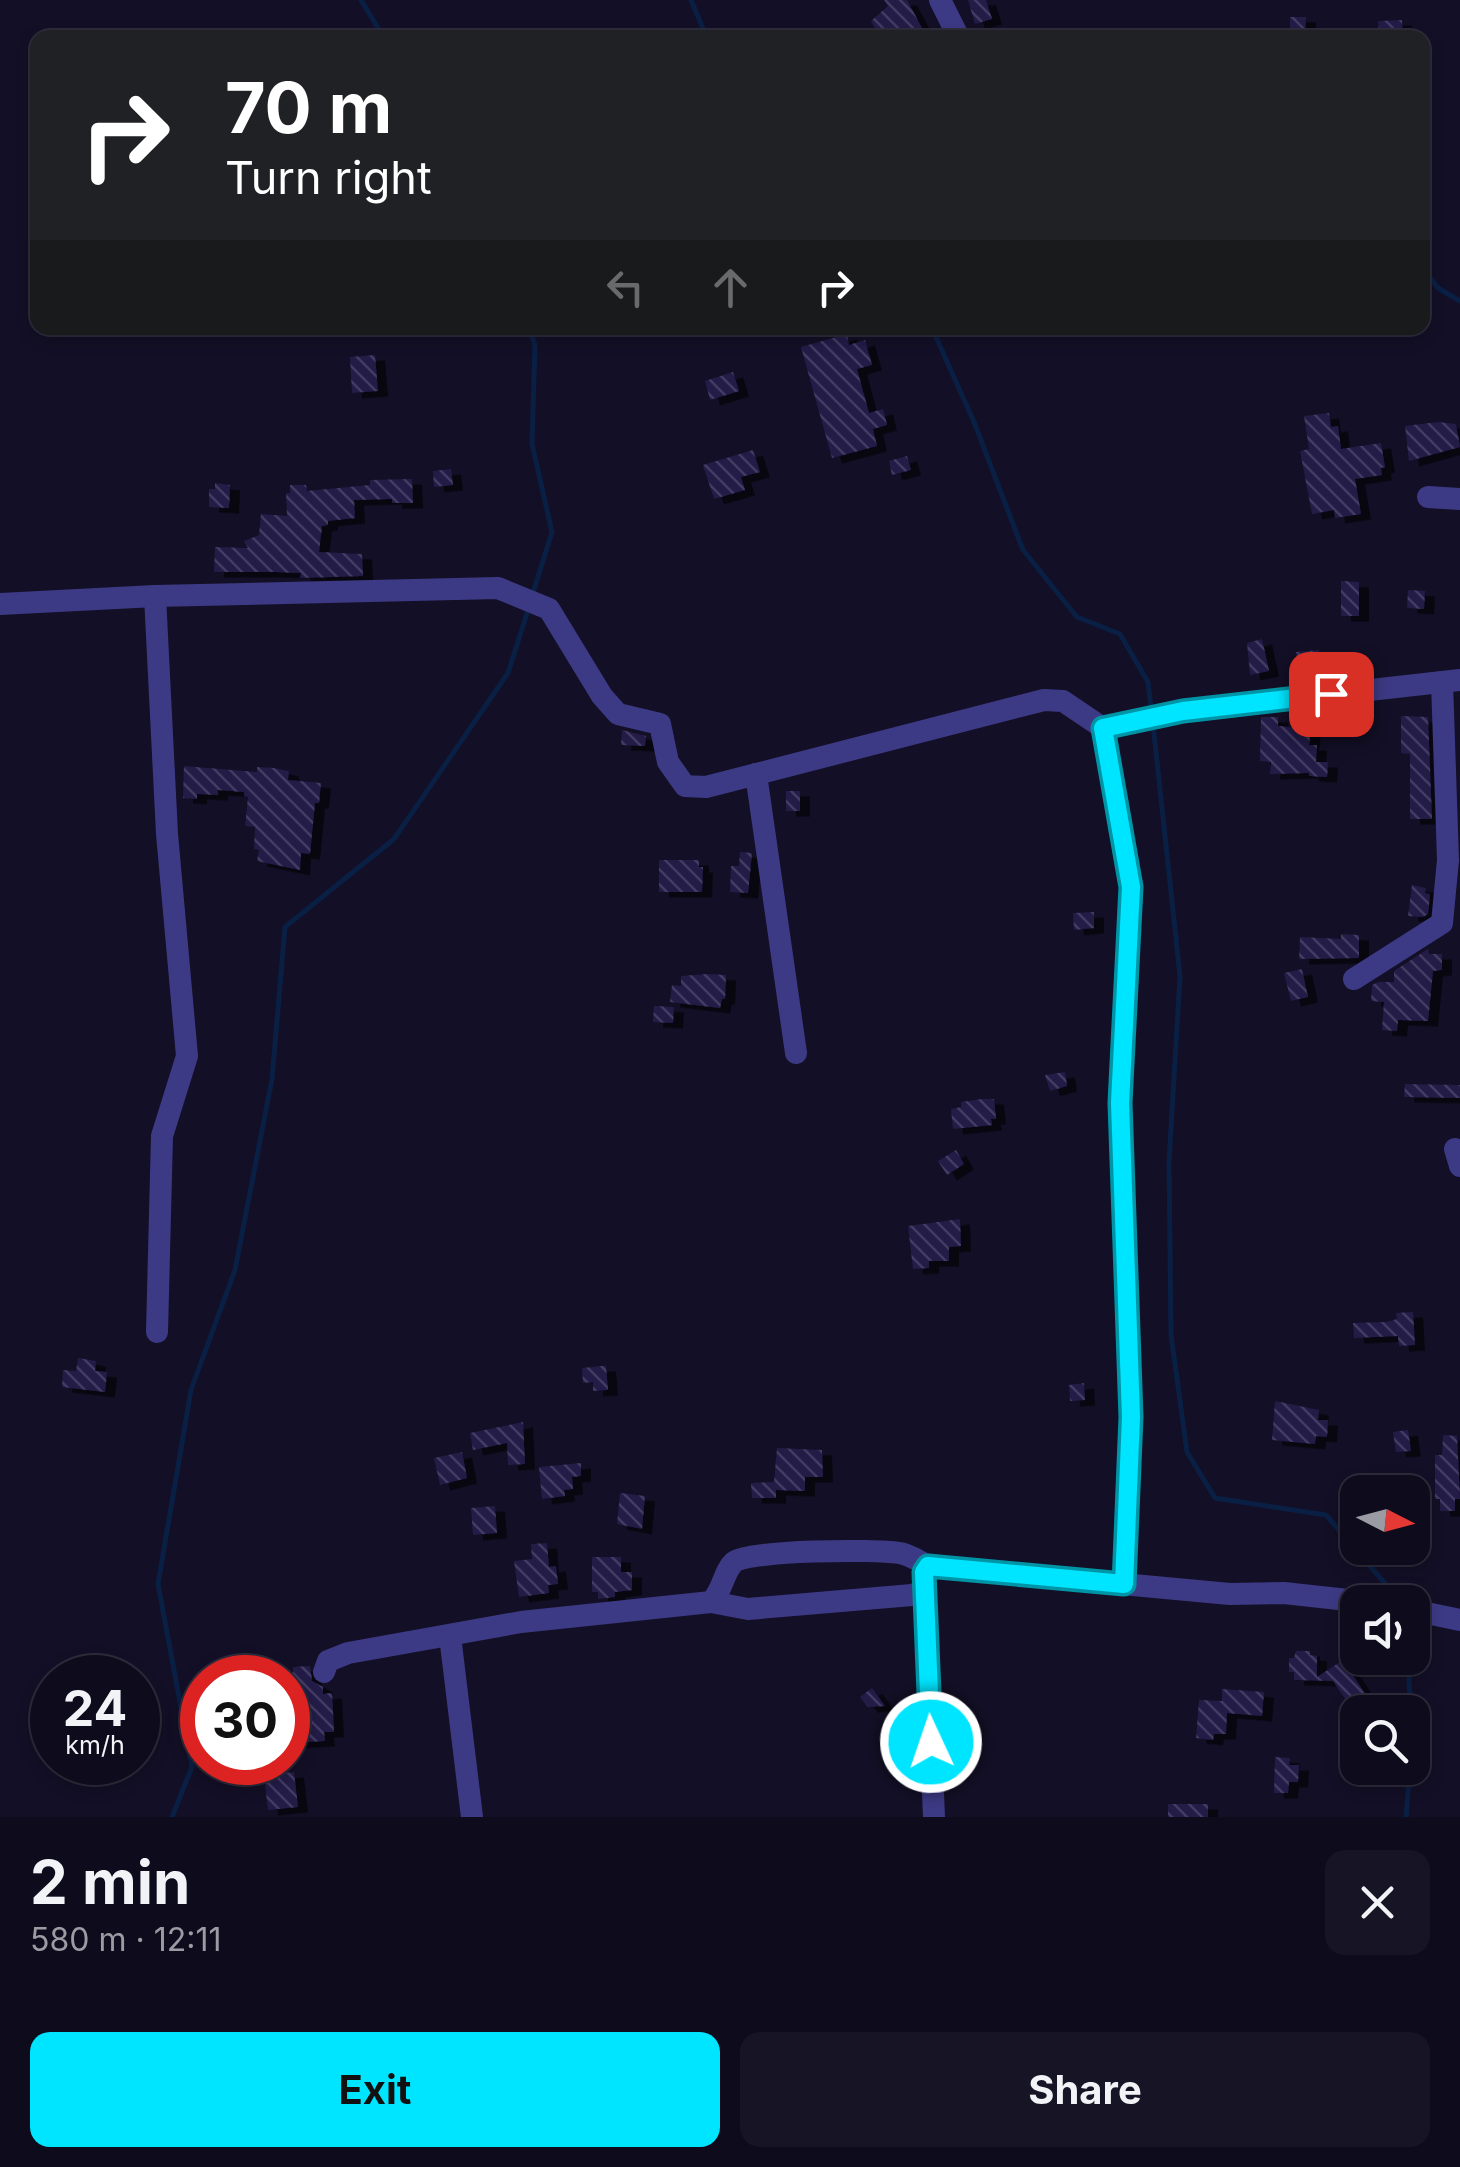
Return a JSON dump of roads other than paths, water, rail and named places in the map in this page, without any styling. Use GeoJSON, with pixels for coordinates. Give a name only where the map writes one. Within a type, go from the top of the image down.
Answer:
{"type":"FeatureCollection","features":[{"type":"Feature","properties":{"kind":"street"},"geometry":{"type":"LineString","coordinates":[[940,0],[955,30]]}},
{"type":"Feature","properties":{"kind":"street"},"geometry":{"type":"LineString","coordinates":[[1428,497],[1460,499]]}},
{"type":"Feature","properties":{"kind":"street"},"geometry":{"type":"LineString","coordinates":[[0,604],[155,596],[498,588],[549,610],[602,696],[618,714],[660,724],[668,762],[685,786],[706,787],[1044,700],[1063,701],[1113,726],[1183,711],[1451,681],[1448,860],[1442,923],[1354,979]]}},
{"type":"Feature","properties":{"kind":"street"},"geometry":{"type":"LineString","coordinates":[[155,596],[167,834],[187,1056],[162,1136],[157,1332]]}},
{"type":"Feature","properties":{"kind":"street"},"geometry":{"type":"LineString","coordinates":[[1113,726],[1131,887],[1120,1103],[1131,1417],[1124,1584]]}},
{"type":"Feature","properties":{"kind":"street"},"geometry":{"type":"LineString","coordinates":[[756,774],[796,1053]]}},
{"type":"Feature","properties":{"kind":"street"},"geometry":{"type":"LineString","coordinates":[[711,1602],[721,1592],[736,1560],[757,1555],[870,1550],[904,1553],[928,1566],[1230,1594],[1284,1593],[1340,1599]]}},
{"type":"Feature","properties":{"kind":"street"},"geometry":{"type":"LineString","coordinates":[[928,1566],[924,1572],[924,1591],[934,1817]]}},
{"type":"Feature","properties":{"kind":"street"},"geometry":{"type":"LineString","coordinates":[[324,1672],[328,1661],[348,1652],[521,1622],[711,1602],[748,1609],[912,1596],[924,1591]]}},
{"type":"Feature","properties":{"kind":"street"},"geometry":{"type":"LineString","coordinates":[[450,1636],[472,1817]]}},
{"type":"Feature","properties":{"kind":"waterway"},"geometry":{"type":"LineString","coordinates":[[361,0],[379,30]]}},
{"type":"Feature","properties":{"kind":"waterway"},"geometry":{"type":"LineString","coordinates":[[691,0],[704,30]]}},
{"type":"Feature","properties":{"kind":"waterway"},"geometry":{"type":"LineString","coordinates":[[1430,278],[1438,288],[1460,301]]}},
{"type":"Feature","properties":{"kind":"waterway"},"geometry":{"type":"LineString","coordinates":[[531,335],[535,345],[532,444],[552,532],[532,596]]}},
{"type":"Feature","properties":{"kind":"waterway"},"geometry":{"type":"LineString","coordinates":[[935,335],[974,422],[1023,550],[1077,617],[1120,634],[1148,682],[1151,708]]}},
{"type":"Feature","properties":{"kind":"waterway"},"geometry":{"type":"LineString","coordinates":[[172,1817],[192,1767],[158,1584],[191,1390],[235,1270],[272,1079],[285,927],[394,839],[508,673],[529,607]]}},
{"type":"Feature","properties":{"kind":"waterway"},"geometry":{"type":"LineString","coordinates":[[1153,724],[1180,976],[1169,1162],[1171,1335],[1187,1452],[1215,1498],[1326,1515],[1386,1585]]}},
{"type":"Feature","properties":{"kind":"waterway"},"geometry":{"type":"LineString","coordinates":[[1409,1675],[1410,1695]]}},
{"type":"Feature","properties":{"kind":"waterway"},"geometry":{"type":"LineString","coordinates":[[1406,1817],[1409,1785]]}}]}
